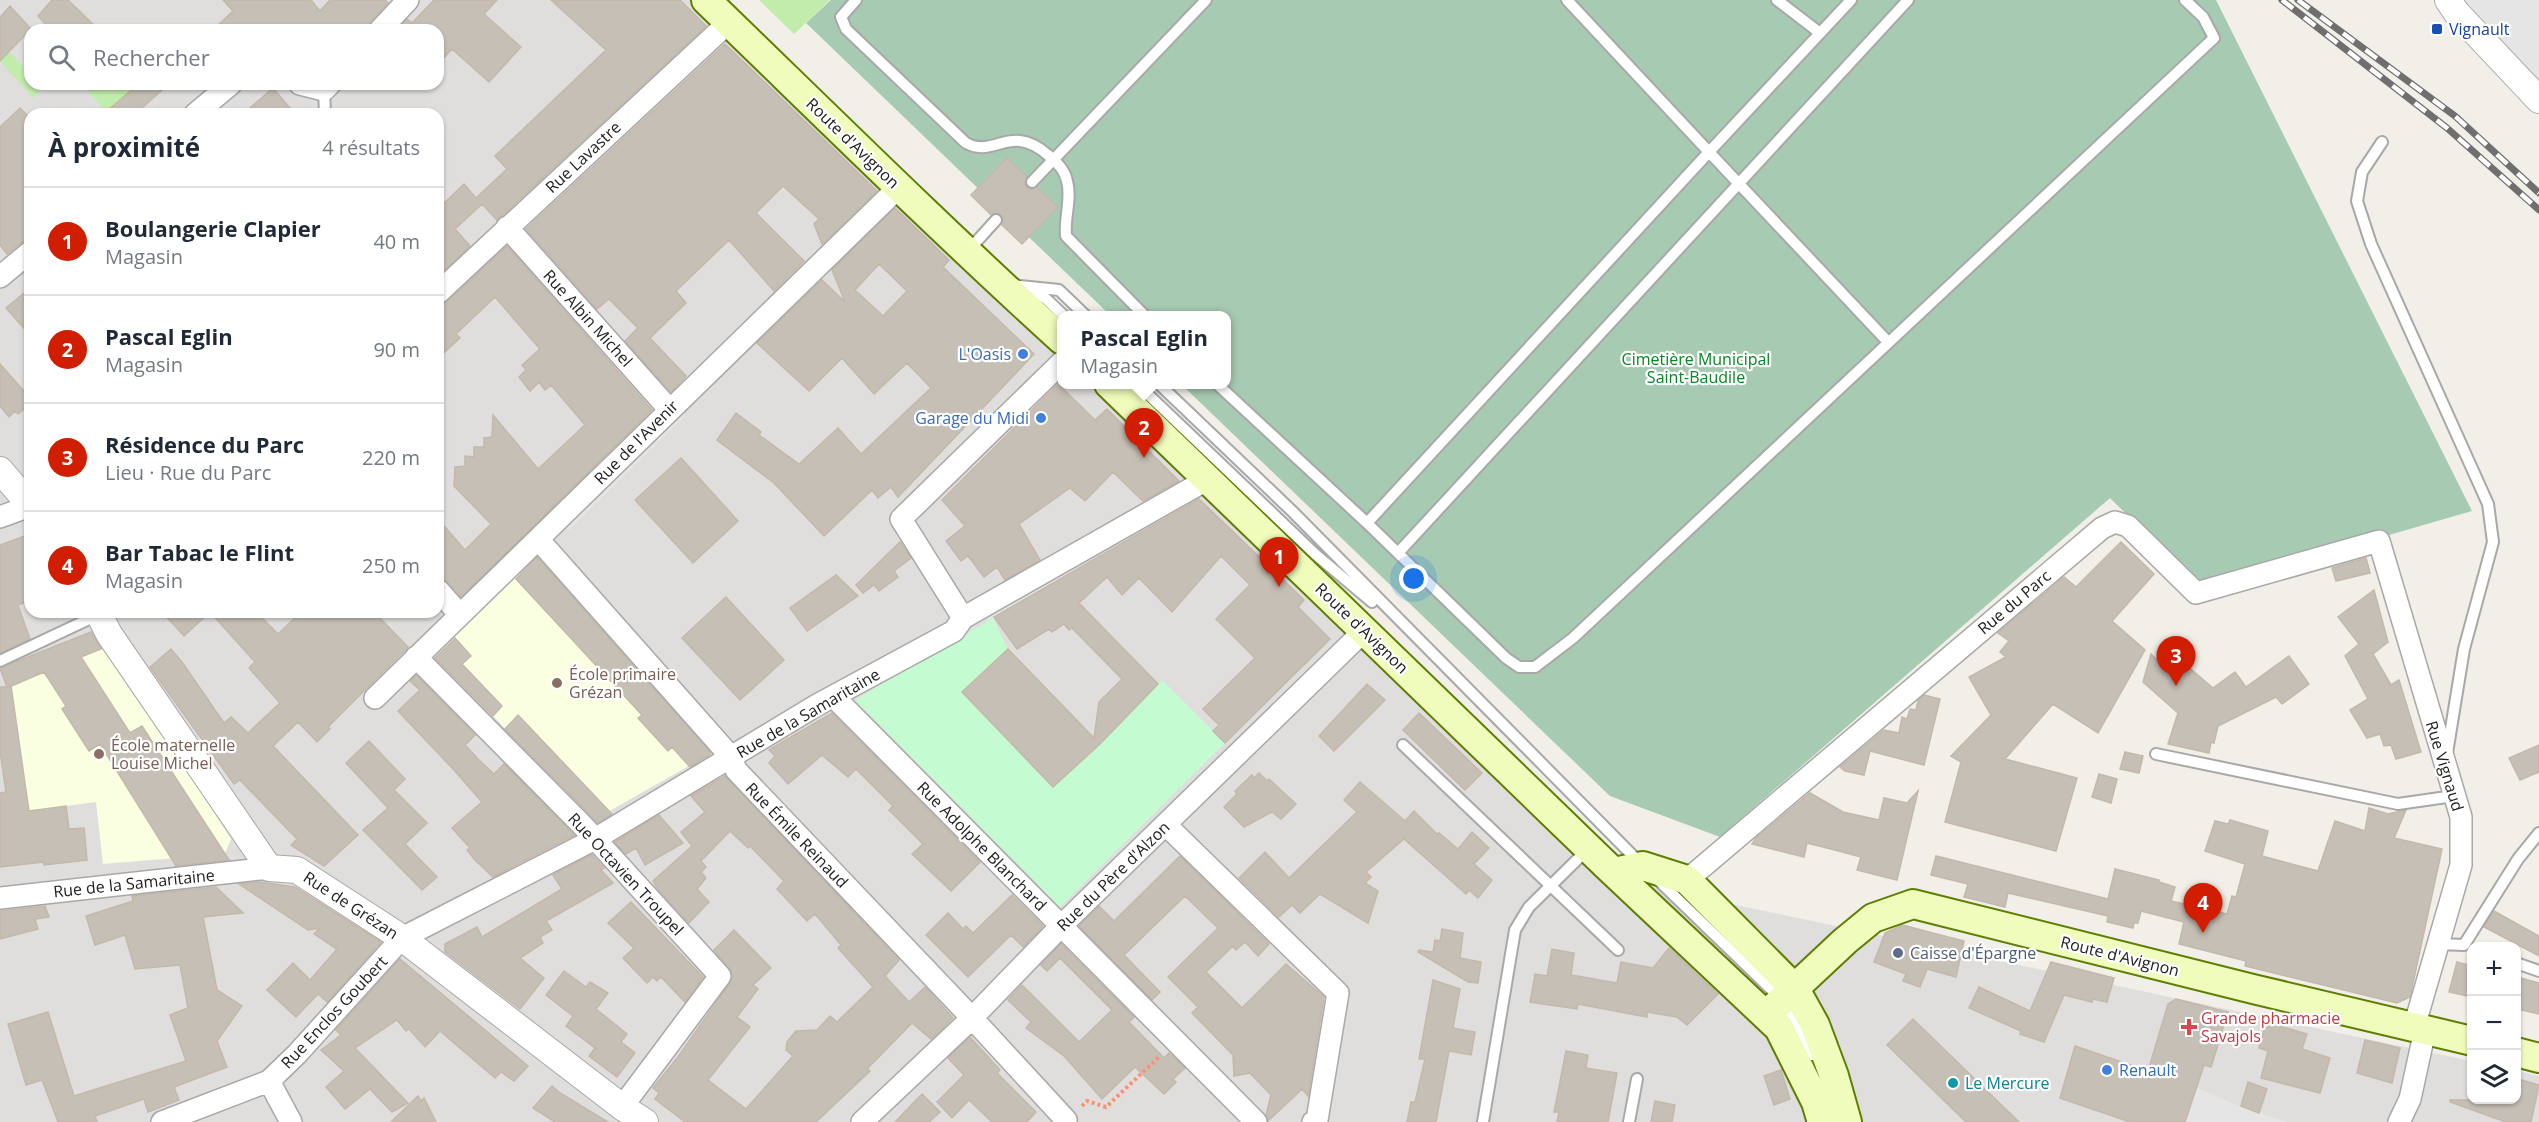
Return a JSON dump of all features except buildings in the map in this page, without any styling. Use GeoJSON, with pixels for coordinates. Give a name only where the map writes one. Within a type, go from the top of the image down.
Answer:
{"type":"FeatureCollection","features":[{"type":"Feature","properties":{"kind":"main road","name":"Route d'Avignon"},"geometry":{"type":"LineString","coordinates":[[706,0],[724,7],[971,243],[1003,284],[1057,335]]}},
{"type":"Feature","properties":{"kind":"main road","name":"Route d'Avignon"},"geometry":{"type":"LineString","coordinates":[[724,7],[899,187],[971,243]]}},
{"type":"Feature","properties":{"kind":"main road","name":"Route d'Avignon"},"geometry":{"type":"LineString","coordinates":[[1114,389],[1614,872],[1780,1001],[1873,918],[1913,904],[2467,1040]]}},
{"type":"Feature","properties":{"kind":"main road"},"geometry":{"type":"LineString","coordinates":[[1614,872],[1643,866],[1687,880],[1780,1001],[1815,1025],[1834,1076],[1847,1122]]}},
{"type":"Feature","properties":{"kind":"main road"},"geometry":{"type":"LineString","coordinates":[[1780,1001],[1779,1029],[1823,1102]]}},
{"type":"Feature","properties":{"kind":"main road"},"geometry":{"type":"LineString","coordinates":[[2521,1053],[2539,1058]]}},
{"type":"Feature","properties":{"kind":"street"},"geometry":{"type":"LineString","coordinates":[[386,24],[408,0]]}},
{"type":"Feature","properties":{"kind":"street"},"geometry":{"type":"LineString","coordinates":[[2448,0],[2456,12],[2539,100]]}},
{"type":"Feature","properties":{"kind":"street","name":"Rue Lavastre"},"geometry":{"type":"LineString","coordinates":[[444,287],[507,228],[724,7]]}},
{"type":"Feature","properties":{"kind":"street"},"geometry":{"type":"LineString","coordinates":[[202,108],[224,90]]}},
{"type":"Feature","properties":{"kind":"street","name":"Rue de l'Avenir"},"geometry":{"type":"LineString","coordinates":[[375,698],[899,187]]}},
{"type":"Feature","properties":{"kind":"street","name":"Rue Albin Michel"},"geometry":{"type":"LineString","coordinates":[[507,228],[669,409]]}},
{"type":"Feature","properties":{"kind":"street"},"geometry":{"type":"LineString","coordinates":[[0,277],[24,257]]}},
{"type":"Feature","properties":{"kind":"street"},"geometry":{"type":"LineString","coordinates":[[963,618],[901,519],[1057,367]]}},
{"type":"Feature","properties":{"kind":"street"},"geometry":{"type":"LineString","coordinates":[[0,470],[24,498]]}},
{"type":"Feature","properties":{"kind":"street","name":"Rue de la Samaritaine"},"geometry":{"type":"LineString","coordinates":[[402,938],[595,839],[834,697],[954,631],[963,618],[1208,479]]}},
{"type":"Feature","properties":{"kind":"street"},"geometry":{"type":"LineString","coordinates":[[0,517],[24,507]]}},
{"type":"Feature","properties":{"kind":"street","name":"Rue du Parc"},"geometry":{"type":"LineString","coordinates":[[1687,880],[2102,528],[2115,522],[2128,526],[2196,593],[2379,541]]}},
{"type":"Feature","properties":{"kind":"street","name":"Rue Émile Reinaud"},"geometry":{"type":"LineString","coordinates":[[538,539],[731,757],[736,770],[972,1018],[1066,1121]]}},
{"type":"Feature","properties":{"kind":"street","name":"Rue Vignaud"},"geometry":{"type":"LineString","coordinates":[[2379,541],[2461,817],[2461,865],[2438,944],[2420,1029],[2409,1100],[2400,1122]]}},
{"type":"Feature","properties":{"kind":"street"},"geometry":{"type":"LineString","coordinates":[[444,597],[460,615]]}},
{"type":"Feature","properties":{"kind":"street"},"geometry":{"type":"LineString","coordinates":[[101,618],[109,634],[269,868]]}},
{"type":"Feature","properties":{"kind":"street","name":"Rue du Père d'Alzon"},"geometry":{"type":"LineString","coordinates":[[862,1122],[972,1018],[1061,926],[1365,630]]}},
{"type":"Feature","properties":{"kind":"street","name":"Rue Octavien Troupel"},"geometry":{"type":"LineString","coordinates":[[416,657],[595,839],[720,976],[622,1107]]}},
{"type":"Feature","properties":{"kind":"street","name":"Rue Adolphe Blanchard"},"geometry":{"type":"LineString","coordinates":[[834,697],[1256,1122]]}},
{"type":"Feature","properties":{"kind":"street"},"geometry":{"type":"LineString","coordinates":[[1166,825],[1338,993],[1317,1120],[1313,1122]]}},
{"type":"Feature","properties":{"kind":"street","name":"Rue de la Samaritaine"},"geometry":{"type":"LineString","coordinates":[[0,898],[269,868]]}},
{"type":"Feature","properties":{"kind":"street","name":"Rue de Grézan"},"geometry":{"type":"LineString","coordinates":[[269,868],[297,870],[402,938],[622,1107],[645,1122]]}},
{"type":"Feature","properties":{"kind":"street","name":"Rue Enclos Goubert"},"geometry":{"type":"LineString","coordinates":[[162,1122],[269,1081],[297,1054],[402,938]]}},
{"type":"Feature","properties":{"kind":"street"},"geometry":{"type":"LineString","coordinates":[[269,1081],[291,1122]]}},
{"type":"Feature","properties":{"kind":"lane"},"geometry":{"type":"LineString","coordinates":[[856,0],[841,17],[846,29],[966,143],[975,147],[1026,140],[1038,146],[1053,159],[1067,178],[1069,195],[1064,226],[1066,236],[1141,311]]}},
{"type":"Feature","properties":{"kind":"lane"},"geometry":{"type":"LineString","coordinates":[[1032,182],[1206,0]]}},
{"type":"Feature","properties":{"kind":"lane"},"geometry":{"type":"LineString","coordinates":[[1567,0],[1888,342]]}},
{"type":"Feature","properties":{"kind":"lane"},"geometry":{"type":"LineString","coordinates":[[1778,0],[1820,33]]}},
{"type":"Feature","properties":{"kind":"lane"},"geometry":{"type":"LineString","coordinates":[[1367,523],[1851,0]]}},
{"type":"Feature","properties":{"kind":"lane"},"geometry":{"type":"LineString","coordinates":[[1398,553],[1908,0]]}},
{"type":"Feature","properties":{"kind":"lane"},"geometry":{"type":"LineString","coordinates":[[1222,389],[1367,523],[1506,658],[1519,667],[1535,667],[1573,638],[2214,38],[2203,17],[2184,0]]}},
{"type":"Feature","properties":{"kind":"lane"},"geometry":{"type":"LineString","coordinates":[[325,108],[327,90]]}},
{"type":"Feature","properties":{"kind":"lane"},"geometry":{"type":"LineString","coordinates":[[2382,142],[2362,172],[2357,201],[2371,244],[2488,504],[2493,542],[2464,649],[2445,765]]}},
{"type":"Feature","properties":{"kind":"lane"},"geometry":{"type":"LineString","coordinates":[[971,243],[996,220]]}},
{"type":"Feature","properties":{"kind":"lane"},"geometry":{"type":"LineString","coordinates":[[1003,284],[1045,298],[1060,311]]}},
{"type":"Feature","properties":{"kind":"lane"},"geometry":{"type":"LineString","coordinates":[[1003,284],[1059,290],[1082,311]]}},
{"type":"Feature","properties":{"kind":"lane"},"geometry":{"type":"LineString","coordinates":[[1142,389],[1315,555],[1417,639]]}},
{"type":"Feature","properties":{"kind":"lane"},"geometry":{"type":"LineString","coordinates":[[1163,389],[1292,511],[1643,866],[1780,1001]]}},
{"type":"Feature","properties":{"kind":"lane"},"geometry":{"type":"LineString","coordinates":[[0,661],[90,618]]}},
{"type":"Feature","properties":{"kind":"lane"},"geometry":{"type":"LineString","coordinates":[[1404,745],[1618,950]]}},
{"type":"Feature","properties":{"kind":"lane"},"geometry":{"type":"LineString","coordinates":[[2156,754],[2398,804],[2454,796]]}},
{"type":"Feature","properties":{"kind":"lane"},"geometry":{"type":"LineString","coordinates":[[2470,942],[2518,859],[2539,832]]}},
{"type":"Feature","properties":{"kind":"lane"},"geometry":{"type":"LineString","coordinates":[[1483,1122],[1515,930],[1529,907],[1589,848]]}},
{"type":"Feature","properties":{"kind":"lane"},"geometry":{"type":"LineString","coordinates":[[2438,944],[2467,946]]}},
{"type":"Feature","properties":{"kind":"lane"},"geometry":{"type":"LineString","coordinates":[[2521,964],[2539,971]]}},
{"type":"Feature","properties":{"kind":"lane"},"geometry":{"type":"LineString","coordinates":[[1629,1122],[1637,1079]]}},
{"type":"Feature","properties":{"kind":"path"},"geometry":{"type":"LineString","coordinates":[[1066,1121],[1087,1101],[1106,1107],[1176,1041]]}},
{"type":"Feature","properties":{"kind":"shaded area"},"geometry":{"type":"Polygon","coordinates":[[[0,0],[700,0],[1057,350],[1057,389],[1097,389],[1595,875],[2467,1060],[2467,1104],[2521,1104],[2521,1072],[2539,1076],[2539,1122],[0,1122],[0,0]]]}},
{"type":"Feature","properties":{"kind":"shaded area"},"geometry":{"type":"Polygon","coordinates":[[[2458,0],[2539,0],[2539,92],[2458,0]]]}},
{"type":"Feature","properties":{"kind":"shaded area"},"geometry":{"type":"Polygon","coordinates":[[[680,411],[685,416],[569,530],[564,526],[680,411]]]}},
{"type":"Feature","properties":{"kind":"shaded area","name":"École primaire Grézan"},"geometry":{"type":"Polygon","coordinates":[[[535,555],[715,751],[592,821],[434,653],[535,555]]]}},
{"type":"Feature","properties":{"kind":"shaded area"},"geometry":{"type":"Polygon","coordinates":[[[1072,563],[1076,569],[987,621],[984,616],[1072,563]]]}},
{"type":"Feature","properties":{"kind":"shaded area","name":"École maternelle Louise Michel"},"geometry":{"type":"Polygon","coordinates":[[[104,648],[129,680],[231,839],[225,854],[103,864],[96,802],[29,811],[11,686],[104,648]]]}},
{"type":"Feature","properties":{"kind":"shaded area"},"geometry":{"type":"Polygon","coordinates":[[[2197,1088],[2240,1106],[2287,1122],[2185,1122],[2197,1088]]]}},
{"type":"Feature","properties":{"kind":"green space"},"geometry":{"type":"Polygon","coordinates":[[[759,0],[830,0],[794,34],[759,0]]]}},
{"type":"Feature","properties":{"kind":"green space","name":"Cimetière Municipal Saint-Baudile"},"geometry":{"type":"Polygon","coordinates":[[[831,0],[2216,0],[2472,511],[2202,589],[2110,498],[1720,837],[1610,796],[1186,389],[1231,389],[1231,311],[1106,311],[806,23],[831,0]]]}},
{"type":"Feature","properties":{"kind":"green space"},"geometry":{"type":"Polygon","coordinates":[[[9,51],[24,67],[24,88],[0,61],[9,51]]]}},
{"type":"Feature","properties":{"kind":"green space"},"geometry":{"type":"Polygon","coordinates":[[[26,90],[40,90],[33,98],[26,90]]]}},
{"type":"Feature","properties":{"kind":"green space"},"geometry":{"type":"Polygon","coordinates":[[[87,90],[131,90],[110,108],[103,108],[87,90]]]}},
{"type":"Feature","properties":{"kind":"green space"},"geometry":{"type":"Polygon","coordinates":[[[993,618],[1008,649],[963,692],[1052,787],[1162,680],[1225,743],[1060,907],[855,700],[993,618]]]}},
{"type":"Feature","properties":{"kind":"railway"},"geometry":{"type":"LineString","coordinates":[[2282,0],[2447,128],[2539,210]]}},
{"type":"Feature","properties":{"kind":"railway"},"geometry":{"type":"LineString","coordinates":[[2298,0],[2455,116],[2539,193]]}},
{"type":"Feature","properties":{"kind":"place","name":"Vignault"},"geometry":{"type":"Point","coordinates":[2437,29]}},
{"type":"Feature","properties":{"kind":"place","name":"L'Oasis"},"geometry":{"type":"Point","coordinates":[1023,354]}},
{"type":"Feature","properties":{"kind":"place","name":"Garage du Midi"},"geometry":{"type":"Point","coordinates":[1041,418]}},
{"type":"Feature","properties":{"kind":"place","name":"Pascal Eglin"},"geometry":{"type":"Point","coordinates":[1144,458]}},
{"type":"Feature","properties":{"kind":"place","name":"Boulangerie Clapier"},"geometry":{"type":"Point","coordinates":[1279,587]}},
{"type":"Feature","properties":{"kind":"place","name":"École primaire Grézan"},"geometry":{"type":"Point","coordinates":[557,683]}},
{"type":"Feature","properties":{"kind":"place","name":"Résidence du Parc"},"geometry":{"type":"Point","coordinates":[2176,686]}},
{"type":"Feature","properties":{"kind":"place","name":"École maternelle Louise Michel"},"geometry":{"type":"Point","coordinates":[99,754]}},
{"type":"Feature","properties":{"kind":"place","name":"Bar Tabac le Flint"},"geometry":{"type":"Point","coordinates":[2203,933]}},
{"type":"Feature","properties":{"kind":"place","name":"Caisse d'Épargne"},"geometry":{"type":"Point","coordinates":[1898,953]}},
{"type":"Feature","properties":{"kind":"place","name":"Grande pharmacie Savajols"},"geometry":{"type":"Point","coordinates":[2189,1027]}},
{"type":"Feature","properties":{"kind":"place","name":"Renault"},"geometry":{"type":"Point","coordinates":[2107,1070]}},
{"type":"Feature","properties":{"kind":"place","name":"Le Mercure"},"geometry":{"type":"Point","coordinates":[1953,1083]}}]}
